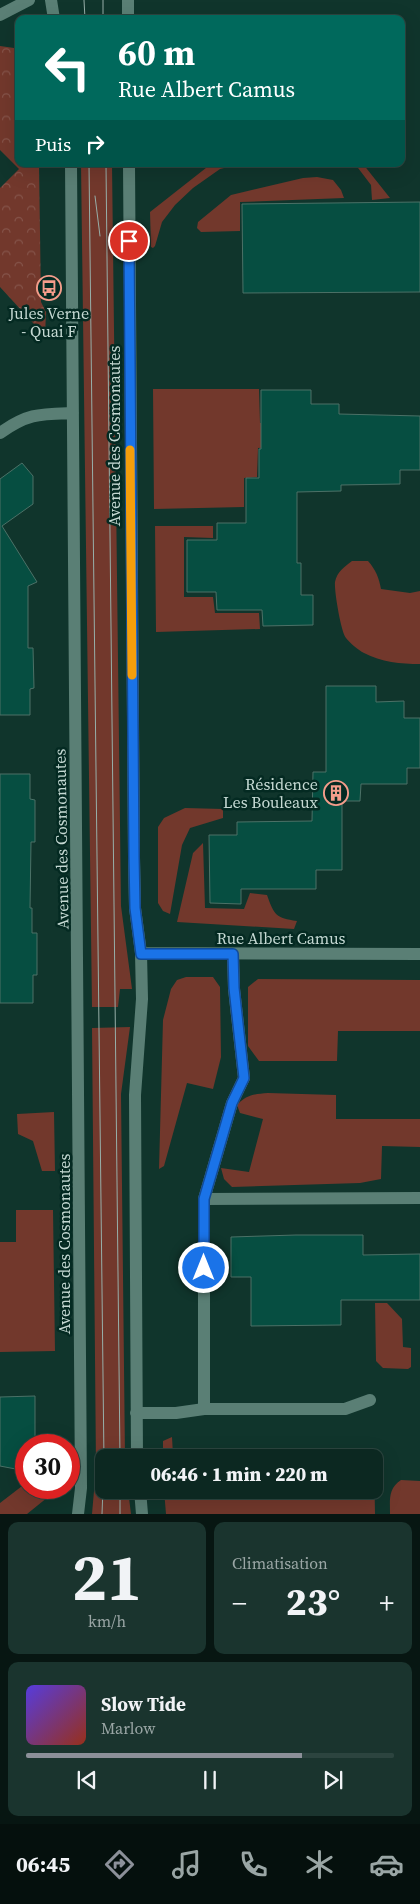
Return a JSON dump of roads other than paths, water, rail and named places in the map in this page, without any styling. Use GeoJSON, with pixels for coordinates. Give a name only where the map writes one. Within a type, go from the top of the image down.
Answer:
{"type":"FeatureCollection","features":[{"type":"Feature","properties":{"kind":"street"},"geometry":{"type":"LineString","coordinates":[[0,15],[28,0]]}},
{"type":"Feature","properties":{"kind":"street"},"geometry":{"type":"LineString","coordinates":[[51,0],[53,15]]}},
{"type":"Feature","properties":{"kind":"street"},"geometry":{"type":"LineString","coordinates":[[128,0],[128,15]]}},
{"type":"Feature","properties":{"kind":"street","name":"Avenue des Cosmonautes"},"geometry":{"type":"LineString","coordinates":[[71,167],[81,1470],[78,1514]]}},
{"type":"Feature","properties":{"kind":"street","name":"Avenue des Cosmonautes"},"geometry":{"type":"LineString","coordinates":[[129,167],[134,857],[135,908],[141,954],[142,1014],[135,1095],[137,1449]]}},
{"type":"Feature","properties":{"kind":"street"},"geometry":{"type":"LineString","coordinates":[[0,433],[17,421],[41,413],[73,413]]}},
{"type":"Feature","properties":{"kind":"street","name":"Rue Albert Camus"},"geometry":{"type":"LineString","coordinates":[[141,954],[420,954]]}},
{"type":"Feature","properties":{"kind":"street"},"geometry":{"type":"LineString","coordinates":[[204,1409],[204,1199],[232,1103],[244,1078],[234,988],[233,954]]}},
{"type":"Feature","properties":{"kind":"street"},"geometry":{"type":"LineString","coordinates":[[204,1199],[420,1198]]}},
{"type":"Feature","properties":{"kind":"street"},"geometry":{"type":"LineString","coordinates":[[136,1413],[176,1413],[204,1409],[345,1409],[370,1400]]}},
{"type":"Feature","properties":{"kind":"street"},"geometry":{"type":"LineString","coordinates":[[141,1499],[142,1514]]}},
{"type":"Feature","properties":{"kind":"tram line"},"geometry":{"type":"LineString","coordinates":[[84,0],[85,15]]}},
{"type":"Feature","properties":{"kind":"tram line"},"geometry":{"type":"LineString","coordinates":[[103,0],[103,15]]}},
{"type":"Feature","properties":{"kind":"tram line"},"geometry":{"type":"LineString","coordinates":[[89,167],[104,1462],[102,1514]]}},
{"type":"Feature","properties":{"kind":"tram line"},"geometry":{"type":"LineString","coordinates":[[106,167],[120,1449]]}},
{"type":"Feature","properties":{"kind":"tram line"},"geometry":{"type":"LineString","coordinates":[[95,196],[100,236]]}},
{"type":"Feature","properties":{"kind":"tram line"},"geometry":{"type":"LineString","coordinates":[[120,1499],[120,1514]]}},
{"type":"Feature","properties":{"kind":"place","name":"Jules Verne - Quai F"},"geometry":{"type":"Point","coordinates":[49,288]}},
{"type":"Feature","properties":{"kind":"place","name":"Résidence Les Bouleaux"},"geometry":{"type":"Point","coordinates":[336,793]}}]}
